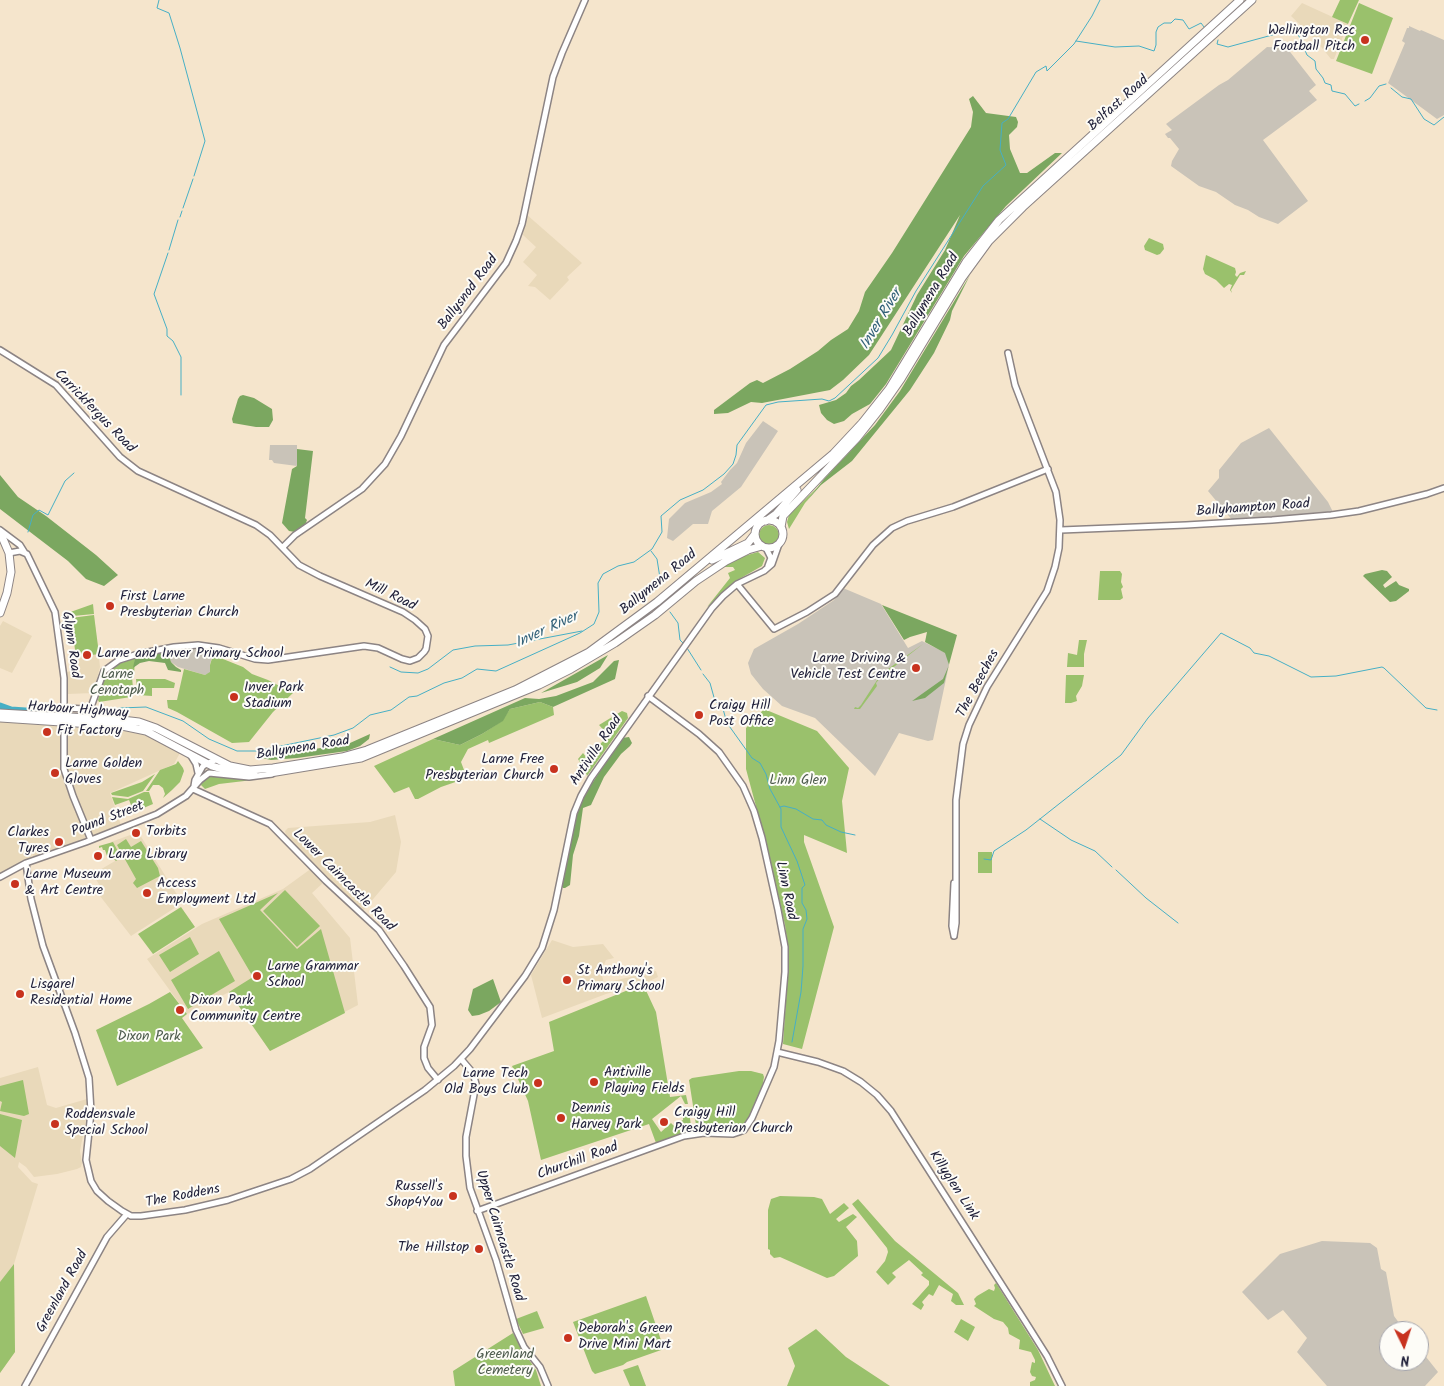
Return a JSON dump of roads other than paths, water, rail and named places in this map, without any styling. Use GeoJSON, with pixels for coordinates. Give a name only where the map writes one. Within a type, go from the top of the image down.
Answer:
{"type":"FeatureCollection","features":[{"type":"Feature","properties":{"kind":"main road","name":"Belfast Road"},"geometry":{"type":"LineString","coordinates":[[994,225],[1047,174],[1240,0]]}},
{"type":"Feature","properties":{"kind":"main road","name":"Belfast Road"},"geometry":{"type":"LineString","coordinates":[[1002,227],[1252,0]]}},
{"type":"Feature","properties":{"kind":"main road","name":"Ballymena Road"},"geometry":{"type":"LineString","coordinates":[[215,760],[236,768],[257,770],[342,757],[367,750],[516,690],[572,662],[606,641],[682,582],[832,454],[862,423],[888,389],[957,275],[994,225]]}},
{"type":"Feature","properties":{"kind":"main road","name":"Ballymena Road"},"geometry":{"type":"LineString","coordinates":[[781,527],[783,516],[869,425],[901,380],[962,278],[977,256],[1002,227]]}},
{"type":"Feature","properties":{"kind":"main road"},"geometry":{"type":"LineString","coordinates":[[682,582],[714,559],[752,540],[758,525],[776,514],[832,454]]}},
{"type":"Feature","properties":{"kind":"main road"},"geometry":{"type":"LineString","coordinates":[[755,534],[757,541],[764,547],[771,548],[779,544],[783,536],[781,527],[774,521],[766,521]]}},
{"type":"Feature","properties":{"kind":"main road"},"geometry":{"type":"LineString","coordinates":[[0,531],[9,554],[11,576],[0,613]]}},
{"type":"Feature","properties":{"kind":"main road","name":"Ballymena Road"},"geometry":{"type":"LineString","coordinates":[[206,763],[227,771],[244,774],[282,772],[361,758],[547,681],[592,658],[655,615],[686,588],[726,561],[748,550],[764,547]]}},
{"type":"Feature","properties":{"kind":"main road"},"geometry":{"type":"LineString","coordinates":[[0,712],[122,723]]}},
{"type":"Feature","properties":{"kind":"main road","name":"Harbour Highway"},"geometry":{"type":"LineString","coordinates":[[0,718],[122,723],[140,722],[156,728],[215,760]]}},
{"type":"Feature","properties":{"kind":"main road","name":"Harbour Highway"},"geometry":{"type":"LineString","coordinates":[[122,723],[146,731],[206,763]]}},
{"type":"Feature","properties":{"kind":"street","name":"Ballysnod Road"},"geometry":{"type":"LineString","coordinates":[[282,547],[307,526],[362,489],[385,464],[401,436],[444,345],[506,263],[522,224],[553,77],[585,0]]}},
{"type":"Feature","properties":{"kind":"street","name":"Carrickfergus Road"},"geometry":{"type":"LineString","coordinates":[[0,350],[56,385],[126,462],[147,476],[201,500]]}},
{"type":"Feature","properties":{"kind":"street","name":"The Beeches"},"geometry":{"type":"LineString","coordinates":[[954,937],[952,931],[952,891],[955,877],[956,800],[960,761],[969,725],[987,687],[1049,587],[1056,562],[1061,530],[1058,502],[1048,469],[1015,385],[1008,353]]}},
{"type":"Feature","properties":{"kind":"street"},"geometry":{"type":"LineString","coordinates":[[737,584],[774,629],[807,612],[835,594],[873,545],[892,528],[907,521],[953,507],[1048,469]]}},
{"type":"Feature","properties":{"kind":"street","name":"Ballyhampton Road"},"geometry":{"type":"LineString","coordinates":[[1061,530],[1263,521],[1340,514],[1419,496],[1444,488]]}},
{"type":"Feature","properties":{"kind":"street","name":"Mill Road"},"geometry":{"type":"LineString","coordinates":[[65,708],[86,709],[92,706],[103,672],[122,659],[174,647],[198,645],[220,648],[263,660],[289,658],[364,646],[378,648],[406,660],[415,660],[426,649],[428,636],[425,629],[415,620],[394,608],[308,571],[294,561],[270,535],[256,524],[201,500]]}},
{"type":"Feature","properties":{"kind":"street","name":"Glynn Road"},"geometry":{"type":"LineString","coordinates":[[0,531],[20,545],[55,612],[64,678],[65,727],[63,749],[65,774],[91,840]]}},
{"type":"Feature","properties":{"kind":"street"},"geometry":{"type":"LineString","coordinates":[[766,569],[774,561],[779,544]]}},
{"type":"Feature","properties":{"kind":"street"},"geometry":{"type":"LineString","coordinates":[[764,547],[771,558],[766,569]]}},
{"type":"Feature","properties":{"kind":"street"},"geometry":{"type":"LineString","coordinates":[[9,554],[20,551],[26,554]]}},
{"type":"Feature","properties":{"kind":"street","name":"Antiville Road"},"geometry":{"type":"LineString","coordinates":[[461,1059],[525,976],[542,948],[551,924],[576,805],[591,778],[712,608],[737,584],[766,569]]}},
{"type":"Feature","properties":{"kind":"street","name":"Linn Road"},"geometry":{"type":"LineString","coordinates":[[648,696],[699,734],[719,752],[744,786],[762,838],[778,910],[785,947],[784,988],[778,1052],[752,1118],[744,1130]]}},
{"type":"Feature","properties":{"kind":"street"},"geometry":{"type":"LineString","coordinates":[[191,756],[196,764],[198,774]]}},
{"type":"Feature","properties":{"kind":"street"},"geometry":{"type":"LineString","coordinates":[[193,789],[198,774],[206,763],[215,760]]}},
{"type":"Feature","properties":{"kind":"street","name":"Pound Street"},"geometry":{"type":"LineString","coordinates":[[0,877],[26,863],[157,814],[193,789],[200,780],[209,774],[249,777],[282,772]]}},
{"type":"Feature","properties":{"kind":"street","name":"Lower Cairncastle Road"},"geometry":{"type":"LineString","coordinates":[[193,789],[265,820],[326,881],[373,924],[390,945],[428,1002],[432,1012],[432,1025],[425,1043],[424,1058],[428,1068],[438,1080]]}},
{"type":"Feature","properties":{"kind":"street"},"geometry":{"type":"LineString","coordinates":[[80,843],[88,833]]}},
{"type":"Feature","properties":{"kind":"street"},"geometry":{"type":"LineString","coordinates":[[26,863],[31,899],[43,946],[75,1033],[89,1078],[91,1112],[86,1153],[89,1174],[102,1197],[127,1214]]}},
{"type":"Feature","properties":{"kind":"street","name":"Killyglen Link"},"geometry":{"type":"LineString","coordinates":[[778,1052],[818,1062],[843,1071],[877,1095],[891,1111],[1047,1356],[1062,1386]]}},
{"type":"Feature","properties":{"kind":"street","name":"The Roddens"},"geometry":{"type":"LineString","coordinates":[[127,1214],[141,1216],[195,1208],[257,1191],[291,1179],[310,1169],[438,1080],[461,1059]]}},
{"type":"Feature","properties":{"kind":"street","name":"Upper Cairncastle Road"},"geometry":{"type":"LineString","coordinates":[[461,1059],[474,1076],[476,1084],[466,1137],[466,1156],[469,1180],[477,1211],[496,1260],[516,1330],[524,1347],[540,1367],[548,1386]]}},
{"type":"Feature","properties":{"kind":"street"},"geometry":{"type":"LineString","coordinates":[[454,1066],[469,1068]]}},
{"type":"Feature","properties":{"kind":"street","name":"Churchill Road"},"geometry":{"type":"LineString","coordinates":[[477,1211],[684,1136],[704,1133],[734,1134],[744,1130]]}},
{"type":"Feature","properties":{"kind":"street","name":"Greenland Road"},"geometry":{"type":"LineString","coordinates":[[25,1386],[107,1237],[127,1214]]}},
{"type":"Feature","properties":{"kind":"waterway"},"geometry":{"type":"LineString","coordinates":[[159,0],[157,8],[169,13],[205,141],[194,176]]}},
{"type":"Feature","properties":{"kind":"waterway","name":"Inver River"},"geometry":{"type":"LineString","coordinates":[[73,714],[146,707],[183,721],[209,739],[237,751],[257,751],[334,735],[353,728],[370,715],[391,710],[409,697],[417,696],[444,683],[462,678],[477,669],[496,671],[580,633],[594,624],[599,612],[598,583],[603,574],[618,566],[634,562],[652,549],[662,532],[661,516],[680,500],[703,490],[724,474],[733,464],[737,445],[766,405],[778,402],[822,399],[829,401],[835,398],[878,358],[916,291],[983,186],[1006,165],[1000,150],[1002,123],[1008,119],[1036,72],[1046,66],[1047,71],[1074,44],[1100,0]]}},
{"type":"Feature","properties":{"kind":"waterway"},"geometry":{"type":"LineString","coordinates":[[1076,41],[1115,47],[1139,46],[1154,51],[1156,32],[1158,27],[1164,23],[1171,23],[1175,19],[1183,20],[1189,29],[1201,23],[1204,27]]}},
{"type":"Feature","properties":{"kind":"waterway"},"geometry":{"type":"LineString","coordinates":[[1218,40],[1217,44],[1228,47],[1287,31],[1298,34],[1307,55],[1315,61],[1316,69],[1325,83],[1331,85],[1332,91],[1345,94],[1355,106],[1359,104]]}},
{"type":"Feature","properties":{"kind":"waterway"},"geometry":{"type":"LineString","coordinates":[[1365,101],[1370,98],[1379,86],[1386,84]]}},
{"type":"Feature","properties":{"kind":"waterway"},"geometry":{"type":"LineString","coordinates":[[1391,88],[1402,97],[1411,99],[1424,119],[1434,125],[1444,117]]}},
{"type":"Feature","properties":{"kind":"waterway"},"geometry":{"type":"LineString","coordinates":[[183,208],[193,179]]}},
{"type":"Feature","properties":{"kind":"waterway"},"geometry":{"type":"LineString","coordinates":[[180,217],[182,211]]}},
{"type":"Feature","properties":{"kind":"waterway"},"geometry":{"type":"LineString","coordinates":[[169,250],[178,220]]}},
{"type":"Feature","properties":{"kind":"waterway"},"geometry":{"type":"LineString","coordinates":[[168,253],[154,294],[167,329],[167,336],[173,341],[181,357],[181,395]]}},
{"type":"Feature","properties":{"kind":"waterway"},"geometry":{"type":"LineString","coordinates":[[28,532],[33,515],[39,510],[48,515],[65,481],[74,473]]}},
{"type":"Feature","properties":{"kind":"waterway"},"geometry":{"type":"LineString","coordinates":[[651,551],[657,559],[660,578]]}},
{"type":"Feature","properties":{"kind":"waterway"},"geometry":{"type":"LineString","coordinates":[[670,612],[678,623],[680,640],[683,643]]}},
{"type":"Feature","properties":{"kind":"waterway"},"geometry":{"type":"LineString","coordinates":[[390,667],[401,672],[418,673],[428,669],[453,650],[475,646],[508,645],[582,631]]}},
{"type":"Feature","properties":{"kind":"waterway"},"geometry":{"type":"LineString","coordinates":[[984,859],[991,860],[994,851],[1026,830],[1121,755],[1148,718],[1221,633],[1250,648],[1254,653],[1269,656],[1311,677],[1336,676],[1382,667],[1426,708],[1437,710]]}},
{"type":"Feature","properties":{"kind":"waterway"},"geometry":{"type":"LineString","coordinates":[[687,648],[701,670]]}},
{"type":"Feature","properties":{"kind":"waterway"},"geometry":{"type":"LineString","coordinates":[[703,674],[710,683],[715,701],[723,709],[727,723],[752,758],[760,763],[766,774],[770,789],[781,809],[781,827],[797,861],[805,885],[802,888],[802,903],[806,910],[807,919],[803,929],[801,992],[792,1042]]}},
{"type":"Feature","properties":{"kind":"waterway","name":"Inver River"},"geometry":{"type":"LineString","coordinates":[[0,706],[11,710],[40,712]]}},
{"type":"Feature","properties":{"kind":"waterway"},"geometry":{"type":"LineString","coordinates":[[780,807],[796,809],[813,819],[822,820],[826,825],[841,832],[855,835]]}},
{"type":"Feature","properties":{"kind":"waterway"},"geometry":{"type":"LineString","coordinates":[[1040,819],[1071,840],[1095,851],[1112,867]]}},
{"type":"Feature","properties":{"kind":"waterway"},"geometry":{"type":"LineString","coordinates":[[1116,870],[1146,898],[1178,923]]}},
{"type":"Feature","properties":{"kind":"place","name":"Wellington Rec Football Pitch"},"geometry":{"type":"Point","coordinates":[1365,40]}},
{"type":"Feature","properties":{"kind":"place","name":"First Larne Presbyterian Church"},"geometry":{"type":"Point","coordinates":[110,606]}},
{"type":"Feature","properties":{"kind":"place","name":"Larne and Inver Primary School"},"geometry":{"type":"Point","coordinates":[87,655]}},
{"type":"Feature","properties":{"kind":"place","name":"Larne Driving & Vehicle Test Centre"},"geometry":{"type":"Point","coordinates":[916,668]}},
{"type":"Feature","properties":{"kind":"place","name":"Inver Park Stadium"},"geometry":{"type":"Point","coordinates":[234,697]}},
{"type":"Feature","properties":{"kind":"place","name":"Craigy Hill Post Office"},"geometry":{"type":"Point","coordinates":[699,715]}},
{"type":"Feature","properties":{"kind":"place","name":"Fit Factory"},"geometry":{"type":"Point","coordinates":[47,732]}},
{"type":"Feature","properties":{"kind":"place","name":"Larne Free Presbyterian Church"},"geometry":{"type":"Point","coordinates":[554,769]}},
{"type":"Feature","properties":{"kind":"place","name":"Larne Golden Gloves"},"geometry":{"type":"Point","coordinates":[55,773]}},
{"type":"Feature","properties":{"kind":"place","name":"Torbits"},"geometry":{"type":"Point","coordinates":[136,833]}},
{"type":"Feature","properties":{"kind":"place","name":"Clarkes Tyres"},"geometry":{"type":"Point","coordinates":[59,842]}},
{"type":"Feature","properties":{"kind":"place","name":"Larne Library"},"geometry":{"type":"Point","coordinates":[98,856]}},
{"type":"Feature","properties":{"kind":"place","name":"Larne Museum & Art Centre"},"geometry":{"type":"Point","coordinates":[15,884]}},
{"type":"Feature","properties":{"kind":"place","name":"Access Employment Ltd"},"geometry":{"type":"Point","coordinates":[147,893]}},
{"type":"Feature","properties":{"kind":"place","name":"Larne Grammar School"},"geometry":{"type":"Point","coordinates":[257,976]}},
{"type":"Feature","properties":{"kind":"place","name":"St Anthony's Primary School"},"geometry":{"type":"Point","coordinates":[567,980]}},
{"type":"Feature","properties":{"kind":"place","name":"Lisgarel Residential Home"},"geometry":{"type":"Point","coordinates":[20,994]}},
{"type":"Feature","properties":{"kind":"place","name":"Dixon Park Community Centre"},"geometry":{"type":"Point","coordinates":[180,1010]}},
{"type":"Feature","properties":{"kind":"place","name":"Antiville Playing Fields"},"geometry":{"type":"Point","coordinates":[594,1082]}},
{"type":"Feature","properties":{"kind":"place","name":"Larne Tech Old Boys Club"},"geometry":{"type":"Point","coordinates":[538,1083]}},
{"type":"Feature","properties":{"kind":"place","name":"Dennis Harvey Park"},"geometry":{"type":"Point","coordinates":[561,1118]}},
{"type":"Feature","properties":{"kind":"place","name":"Craigy Hill Presbyterian Church"},"geometry":{"type":"Point","coordinates":[664,1122]}},
{"type":"Feature","properties":{"kind":"place","name":"Roddensvale Special School"},"geometry":{"type":"Point","coordinates":[55,1124]}},
{"type":"Feature","properties":{"kind":"place","name":"Russell's Shop4You"},"geometry":{"type":"Point","coordinates":[453,1196]}},
{"type":"Feature","properties":{"kind":"place","name":"The Hillstop"},"geometry":{"type":"Point","coordinates":[479,1249]}},
{"type":"Feature","properties":{"kind":"place","name":"Deborah's Green Drive Mini Mart"},"geometry":{"type":"Point","coordinates":[568,1338]}},
{"type":"Feature","properties":{"kind":"park label","name":"Larne Cenotaph"},"geometry":{"type":"Point","coordinates":[117,684]}},
{"type":"Feature","properties":{"kind":"park label","name":"Linn Glen"},"geometry":{"type":"Point","coordinates":[798,782]}},
{"type":"Feature","properties":{"kind":"park label","name":"Dixon Park"},"geometry":{"type":"Point","coordinates":[149,1038]}},
{"type":"Feature","properties":{"kind":"park label","name":"Greenland Cemetery"},"geometry":{"type":"Point","coordinates":[505,1364]}}]}
